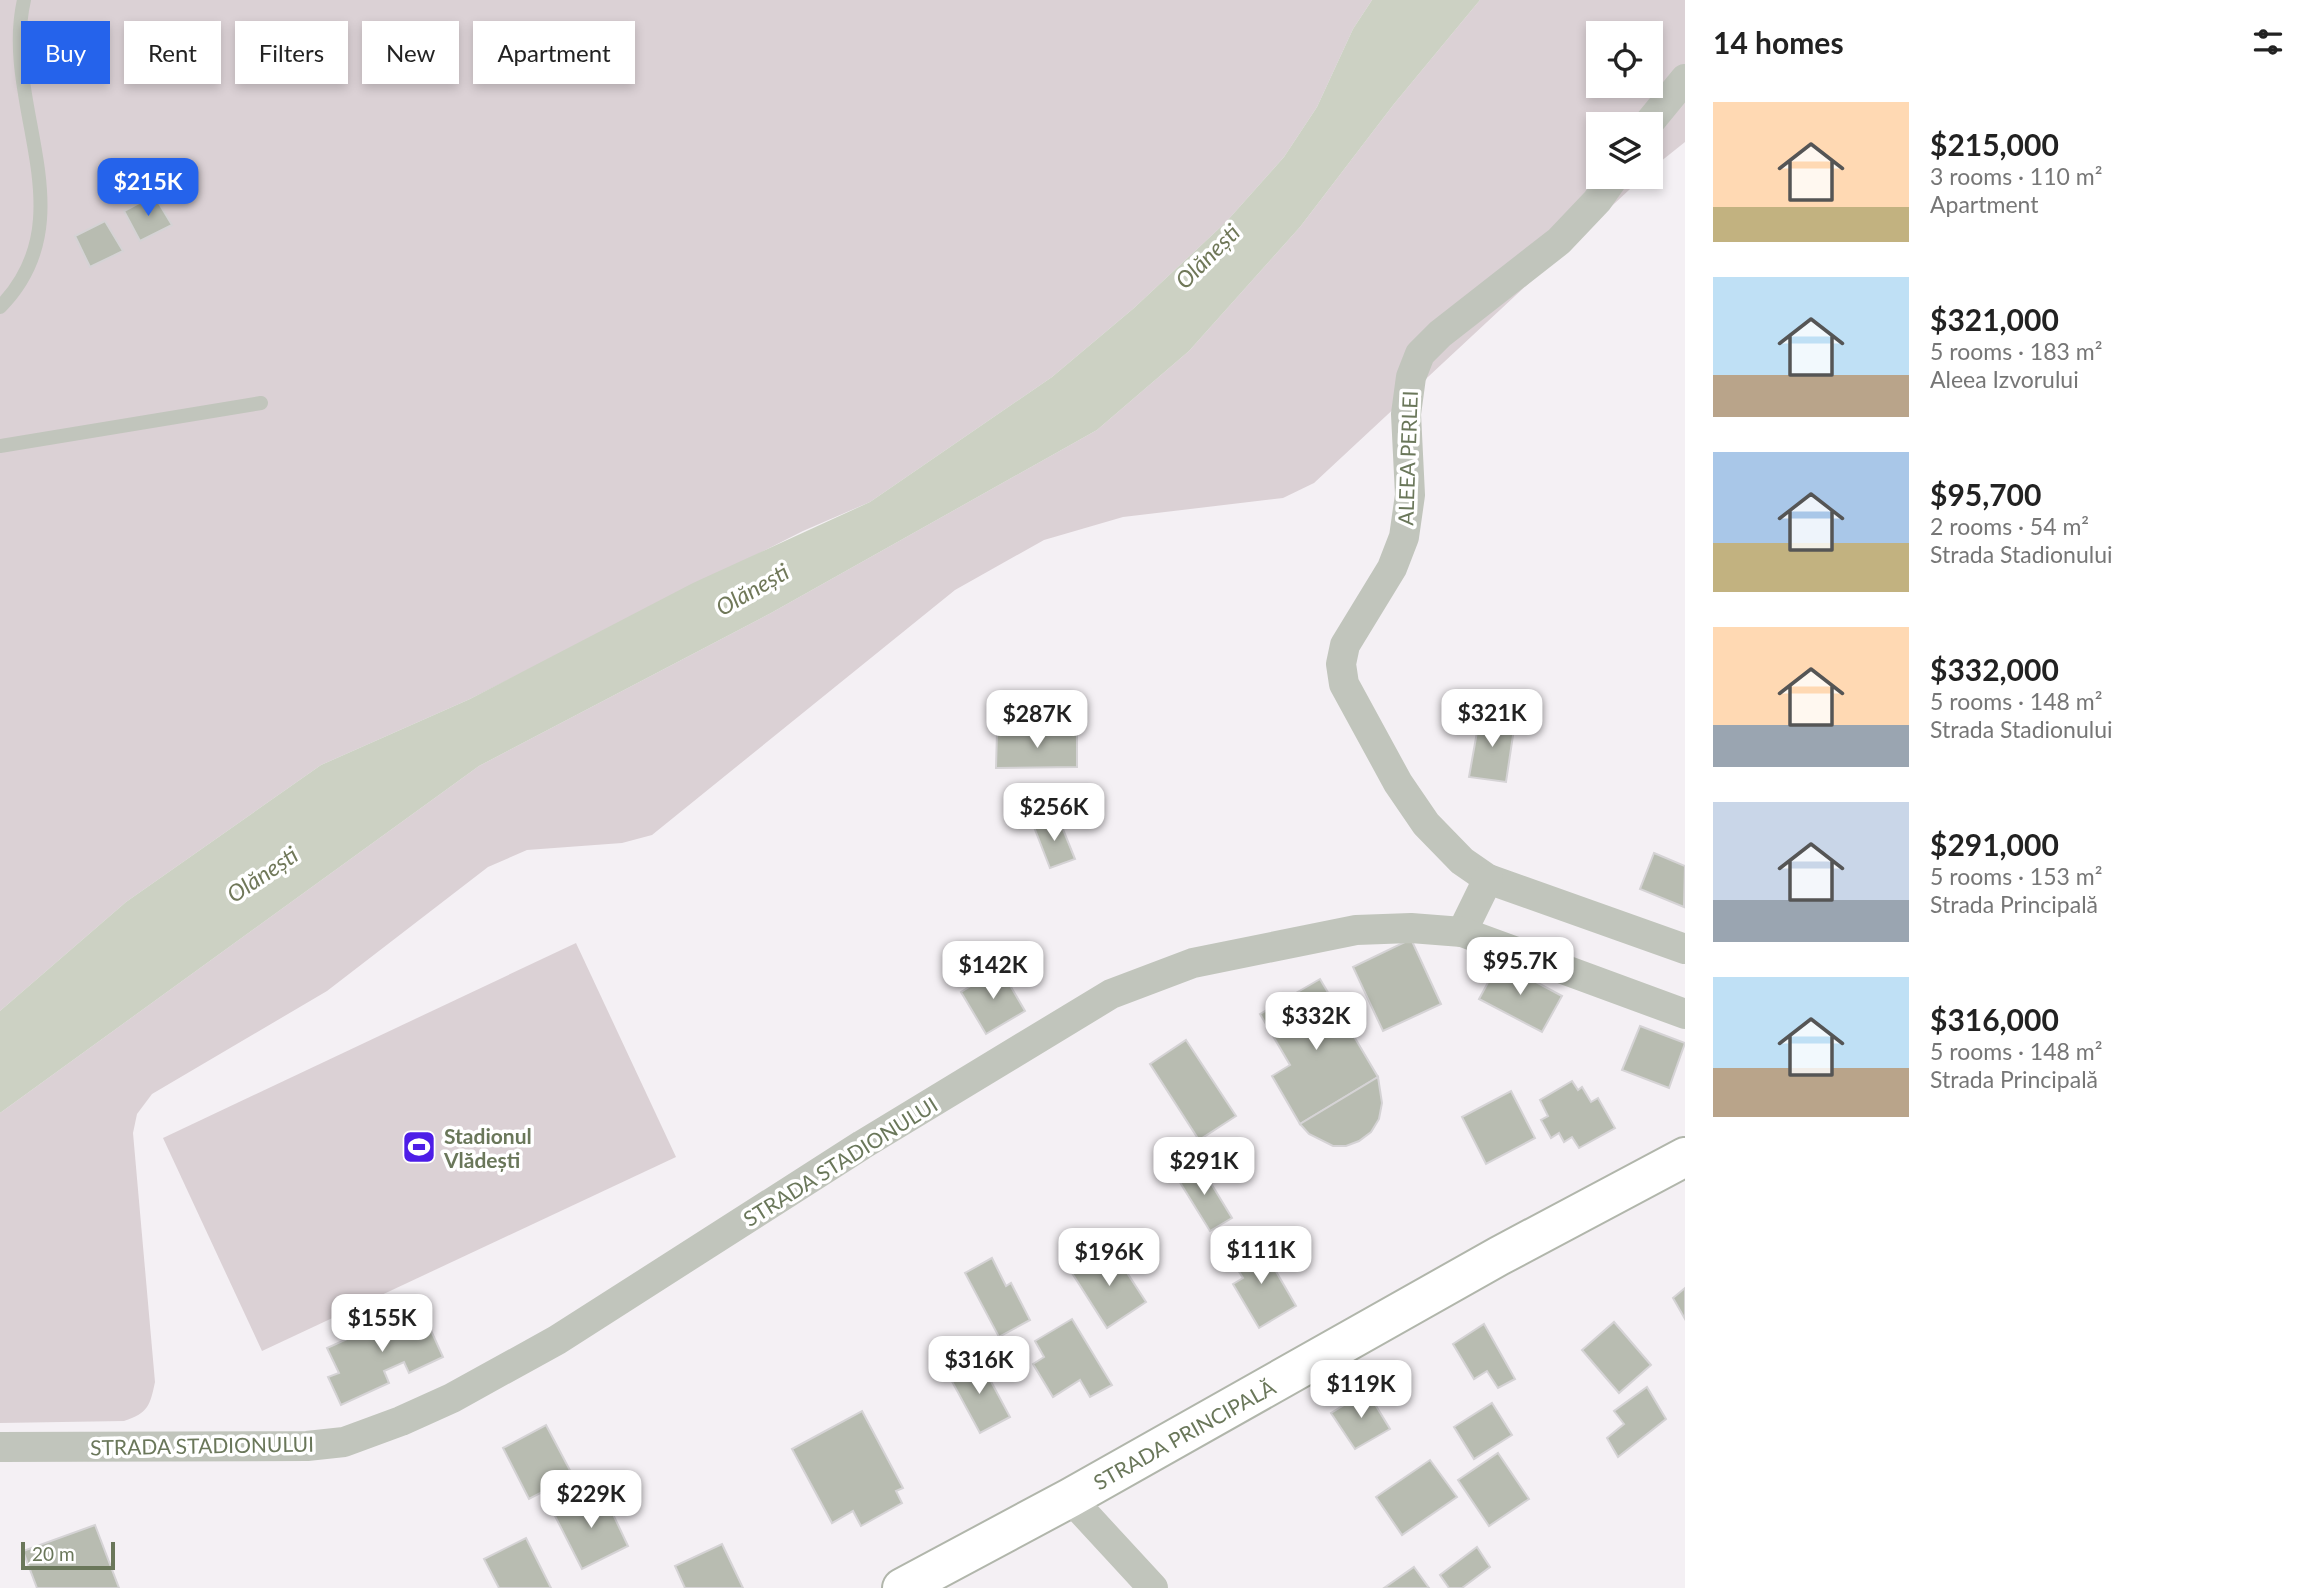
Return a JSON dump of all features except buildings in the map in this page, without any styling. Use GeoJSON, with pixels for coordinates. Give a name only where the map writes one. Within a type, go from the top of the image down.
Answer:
{"type":"FeatureCollection","features":[{"type":"Feature","properties":{"kind":"main road","name":"STRADA PRINCIPALĂ"},"geometry":{"type":"LineString","coordinates":[[902,1588],[1070,1499],[1499,1256],[1685,1157]]}},
{"type":"Feature","properties":{"kind":"street"},"geometry":{"type":"LineString","coordinates":[[1658,112],[1685,79]]}},
{"type":"Feature","properties":{"kind":"street","name":"ALEEA PERLEI"},"geometry":{"type":"LineString","coordinates":[[1488,879],[1462,861],[1426,824],[1398,783],[1344,684],[1341,664],[1345,645],[1392,568],[1404,537],[1410,495],[1406,414],[1411,377],[1420,354],[1440,334],[1559,241],[1606,189]]}},
{"type":"Feature","properties":{"kind":"street"},"geometry":{"type":"LineString","coordinates":[[1462,932],[1488,879],[1685,949]]}},
{"type":"Feature","properties":{"kind":"street","name":"STRADA STADIONULUI"},"geometry":{"type":"LineString","coordinates":[[0,1447],[307,1447],[355,1437],[452,1398],[557,1340],[862,1145],[1111,994],[1193,963],[1356,930],[1411,928],[1462,932],[1685,1014]]}},
{"type":"Feature","properties":{"kind":"street"},"geometry":{"type":"LineString","coordinates":[[1070,1499],[1153,1588]]}},
{"type":"Feature","properties":{"kind":"lane"},"geometry":{"type":"LineString","coordinates":[[0,307],[34,260],[42,211],[16,57],[17,25],[24,0]]}},
{"type":"Feature","properties":{"kind":"lane"},"geometry":{"type":"LineString","coordinates":[[0,446],[261,403]]}},
{"type":"Feature","properties":{"kind":"shaded area"},"geometry":{"type":"Polygon","coordinates":[[[0,0],[1372,0],[1353,29],[1317,107],[1284,157],[1226,222],[1134,308],[1052,377],[870,502],[803,531],[470,699],[321,765],[126,902],[0,1011],[0,0]]]}},
{"type":"Feature","properties":{"kind":"shaded area"},"geometry":{"type":"Polygon","coordinates":[[[1480,0],[1685,0],[1685,142],[1663,160],[1663,112],[1586,112],[1586,189],[1630,189],[1314,483],[1283,498],[1123,517],[1044,540],[955,590],[652,835],[622,843],[527,850],[488,867],[327,991],[152,1094],[137,1114],[133,1133],[155,1382],[147,1408],[124,1421],[0,1423],[0,1113],[479,766],[771,613],[1097,430],[1189,351],[1300,227],[1394,104],[1480,0]]]}},
{"type":"Feature","properties":{"kind":"shaded area","name":"Stadionul Vlădești"},"geometry":{"type":"Polygon","coordinates":[[[576,943],[676,1157],[262,1351],[163,1138],[576,943]]]}},
{"type":"Feature","properties":{"kind":"water","name":"Olănești"},"geometry":{"type":"Polygon","coordinates":[[[1372,0],[1480,0],[1394,104],[1300,227],[1189,351],[1097,430],[771,613],[479,766],[0,1113],[0,1011],[126,902],[321,765],[470,699],[693,583],[870,502],[1052,377],[1134,308],[1226,222],[1284,157],[1317,107],[1353,29],[1372,0]]]}},
{"type":"Feature","properties":{"kind":"place","name":"Stadionul Vlădești"},"geometry":{"type":"Point","coordinates":[419,1147]}}]}
